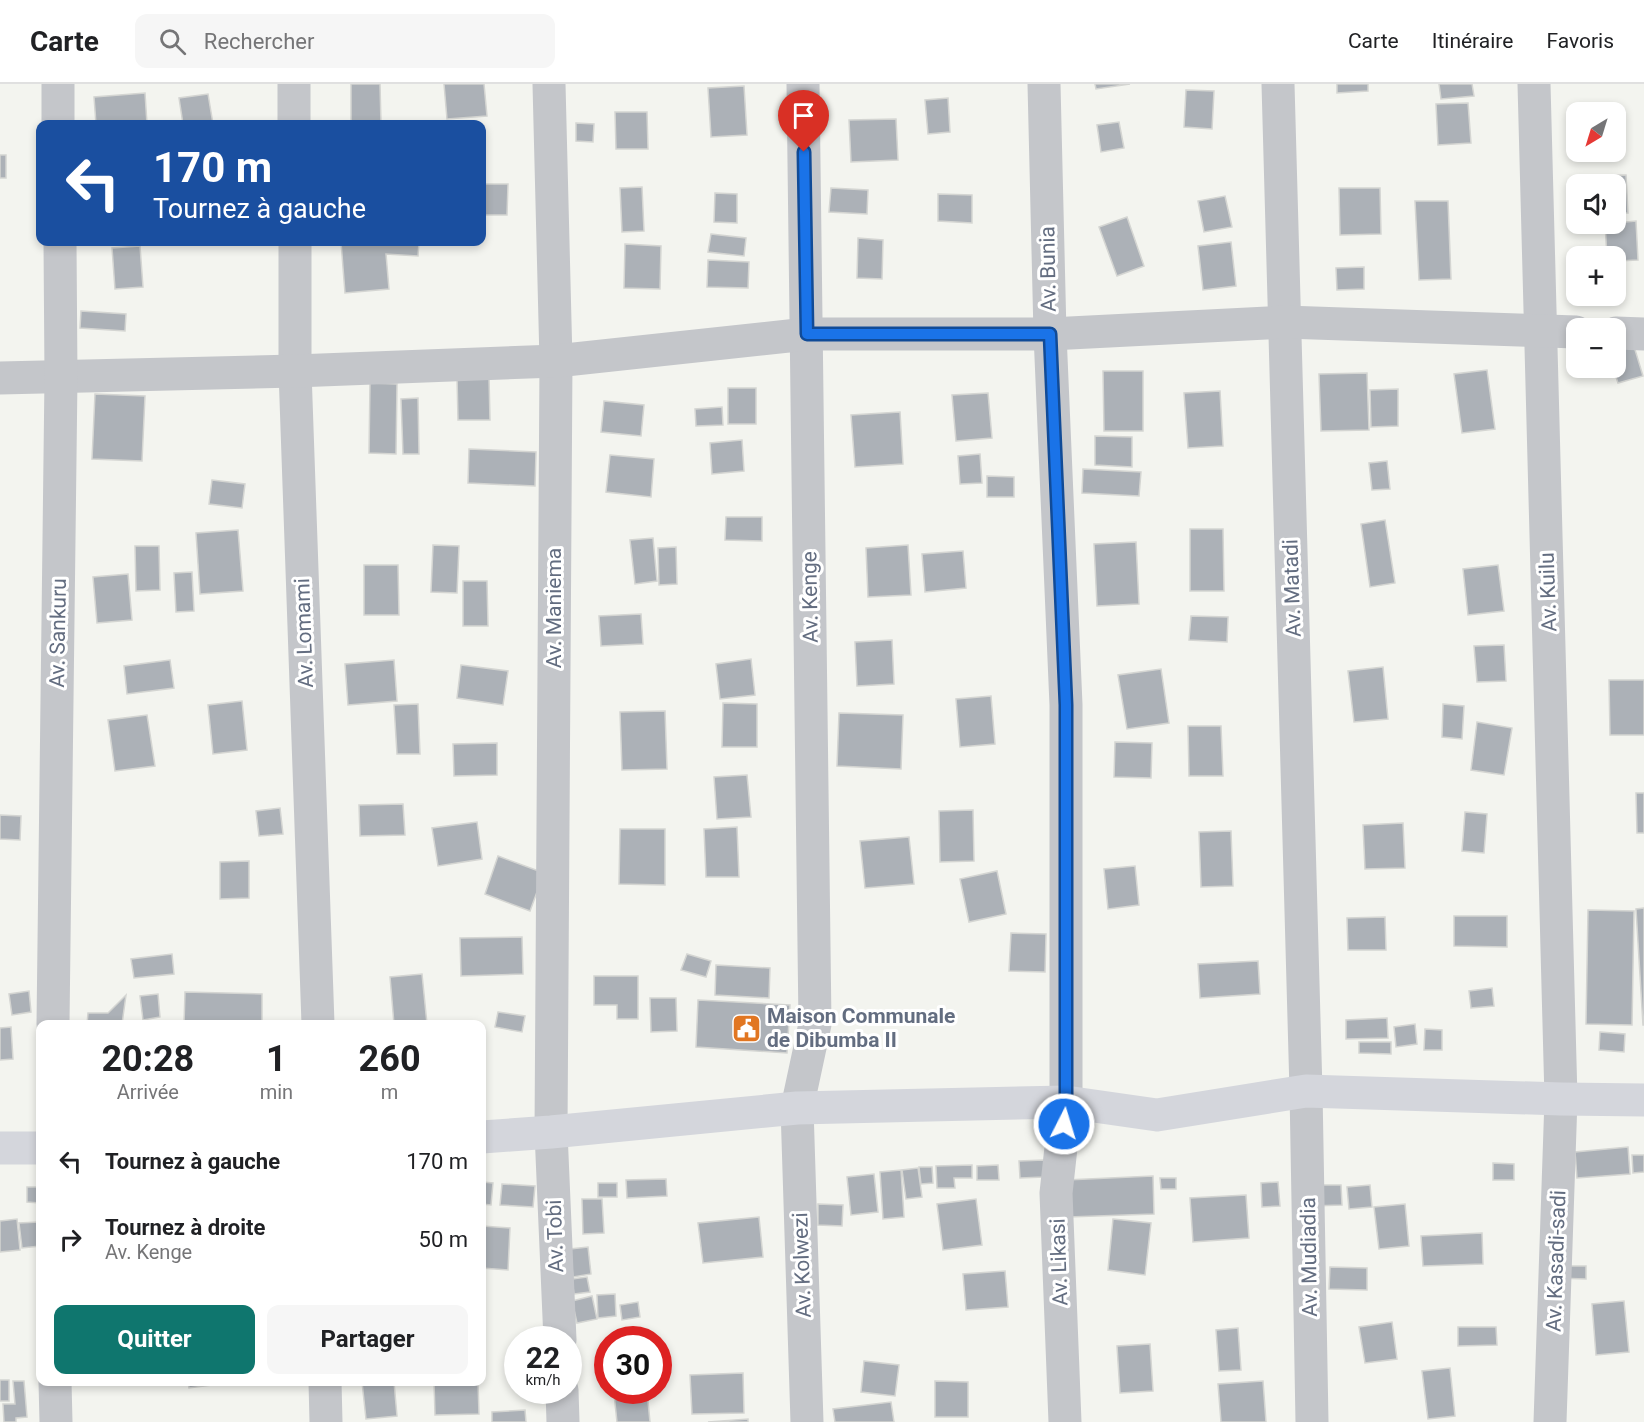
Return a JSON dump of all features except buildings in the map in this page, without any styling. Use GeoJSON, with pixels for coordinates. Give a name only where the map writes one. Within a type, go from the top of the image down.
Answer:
{"type":"FeatureCollection","features":[{"type":"Feature","properties":{"kind":"highway"},"geometry":{"type":"LineString","coordinates":[[486,1137],[797,1108],[1066,1102],[1157,1115],[1306,1091],[1644,1100]]}},
{"type":"Feature","properties":{"kind":"highway"},"geometry":{"type":"LineString","coordinates":[[0,1148],[36,1148]]}},
{"type":"Feature","properties":{"kind":"street"},"geometry":{"type":"LineString","coordinates":[[58,84],[58,120]]}},
{"type":"Feature","properties":{"kind":"street"},"geometry":{"type":"LineString","coordinates":[[294,84],[294,120]]}},
{"type":"Feature","properties":{"kind":"street","name":"Av. Maniema"},"geometry":{"type":"LineString","coordinates":[[549,84],[556,361],[551,1132]]}},
{"type":"Feature","properties":{"kind":"street","name":"Av. Kenge"},"geometry":{"type":"LineString","coordinates":[[797,1108],[815,1024],[803,84]]}},
{"type":"Feature","properties":{"kind":"street","name":"Av. Bunia"},"geometry":{"type":"LineString","coordinates":[[1044,84],[1050,334],[1066,705],[1066,1102]]}},
{"type":"Feature","properties":{"kind":"street","name":"Av. Matadi"},"geometry":{"type":"LineString","coordinates":[[1278,84],[1306,1091]]}},
{"type":"Feature","properties":{"kind":"street","name":"Av. Kuilu"},"geometry":{"type":"LineString","coordinates":[[1534,84],[1561,1099]]}},
{"type":"Feature","properties":{"kind":"street","name":"Av. Sankuru"},"geometry":{"type":"LineString","coordinates":[[53,1020],[61,377],[60,246]]}},
{"type":"Feature","properties":{"kind":"street","name":"Av. Lomami"},"geometry":{"type":"LineString","coordinates":[[294,246],[295,371],[318,1020]]}},
{"type":"Feature","properties":{"kind":"street"},"geometry":{"type":"LineString","coordinates":[[0,378],[295,371],[556,361],[807,334],[1050,334],[1285,322],[1566,333]]}},
{"type":"Feature","properties":{"kind":"street"},"geometry":{"type":"LineString","coordinates":[[1626,333],[1644,334]]}},
{"type":"Feature","properties":{"kind":"street","name":"Av. Mudiadia"},"geometry":{"type":"LineString","coordinates":[[1306,1091],[1312,1422]]}},
{"type":"Feature","properties":{"kind":"street","name":"Av. Kasadi-sadi"},"geometry":{"type":"LineString","coordinates":[[1550,1422],[1561,1099]]}},
{"type":"Feature","properties":{"kind":"street","name":"Av. Likasi"},"geometry":{"type":"LineString","coordinates":[[1065,1422],[1056,1193],[1066,1102]]}},
{"type":"Feature","properties":{"kind":"street","name":"Av. Kolwezi"},"geometry":{"type":"LineString","coordinates":[[797,1108],[807,1422]]}},
{"type":"Feature","properties":{"kind":"street","name":"Av. Tobi"},"geometry":{"type":"LineString","coordinates":[[551,1132],[559,1326]]}},
{"type":"Feature","properties":{"kind":"street"},"geometry":{"type":"LineString","coordinates":[[55,1386],[56,1422]]}},
{"type":"Feature","properties":{"kind":"street"},"geometry":{"type":"LineString","coordinates":[[325,1386],[326,1422]]}},
{"type":"Feature","properties":{"kind":"street"},"geometry":{"type":"LineString","coordinates":[[562,1404],[563,1422]]}},
{"type":"Feature","properties":{"kind":"place","name":"Maison Communale de Dibumba II"},"geometry":{"type":"Point","coordinates":[746,1028]}},
{"type":"Feature","properties":{"kind":"route"},"geometry":{"type":"LineString","coordinates":[[804,152],[807,334],[1050,334],[1066,705],[1066,1102],[1064,1124]]}}]}
